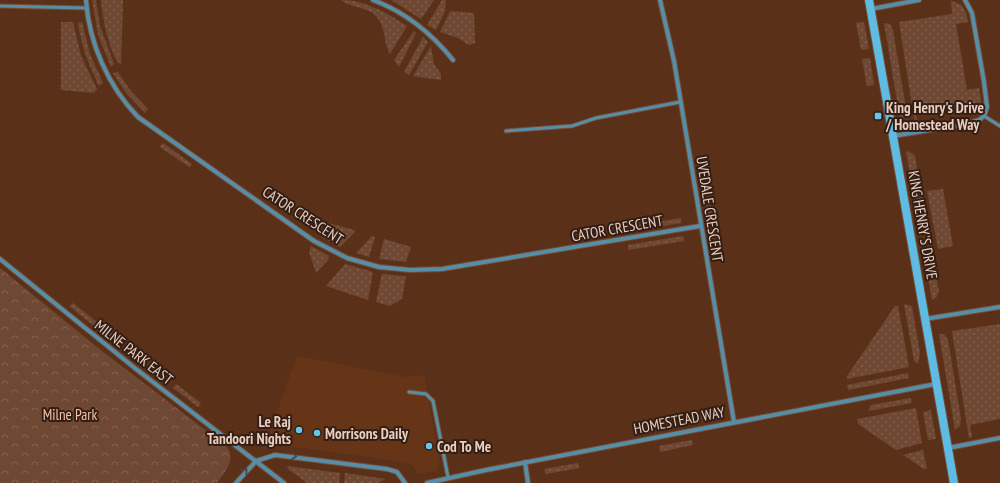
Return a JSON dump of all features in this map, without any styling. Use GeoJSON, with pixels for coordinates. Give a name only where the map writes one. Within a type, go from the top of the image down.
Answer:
{"type":"FeatureCollection","features":[{"type":"Feature","properties":{"kind":"street","name":"CATOR CRESCENT"},"geometry":{"type":"LineString","coordinates":[[86,0],[86,8],[95,46],[106,72],[120,96],[138,117],[301,232],[347,258],[390,268],[442,270],[700,226]]}},
{"type":"Feature","properties":{"kind":"street"},"geometry":{"type":"LineString","coordinates":[[374,0],[408,17],[433,38],[453,60]]}},
{"type":"Feature","properties":{"kind":"street","name":"UVEDALE CRESCENT"},"geometry":{"type":"LineString","coordinates":[[660,0],[669,32],[700,226],[734,422]]}},
{"type":"Feature","properties":{"kind":"street","name":"KING HENRY'S DRIVE"},"geometry":{"type":"LineString","coordinates":[[869,0],[954,483]]}},
{"type":"Feature","properties":{"kind":"street"},"geometry":{"type":"LineString","coordinates":[[871,9],[919,0]]}},
{"type":"Feature","properties":{"kind":"street"},"geometry":{"type":"LineString","coordinates":[[893,136],[966,124],[979,120],[984,116],[987,107],[984,82],[972,13],[965,0]]}},
{"type":"Feature","properties":{"kind":"street","name":"MILNE PARK EAST"},"geometry":{"type":"LineString","coordinates":[[0,259],[130,364],[284,483]]}},
{"type":"Feature","properties":{"kind":"street"},"geometry":{"type":"LineString","coordinates":[[925,319],[1000,307]]}},
{"type":"Feature","properties":{"kind":"street","name":"HOMESTEAD WAY"},"geometry":{"type":"LineString","coordinates":[[427,483],[448,477],[524,462],[936,384]]}},
{"type":"Feature","properties":{"kind":"street"},"geometry":{"type":"LineString","coordinates":[[948,448],[1000,438]]}},
{"type":"Feature","properties":{"kind":"street"},"geometry":{"type":"LineString","coordinates":[[236,483],[256,460],[269,455],[282,455],[366,466],[397,472],[405,483]]}},
{"type":"Feature","properties":{"kind":"street"},"geometry":{"type":"LineString","coordinates":[[524,462],[528,483]]}},
{"type":"Feature","properties":{"kind":"lane"},"geometry":{"type":"LineString","coordinates":[[0,6],[86,8]]}},
{"type":"Feature","properties":{"kind":"lane"},"geometry":{"type":"LineString","coordinates":[[506,131],[572,126],[596,118],[680,102]]}},
{"type":"Feature","properties":{"kind":"lane"},"geometry":{"type":"LineString","coordinates":[[984,116],[1000,126]]}},
{"type":"Feature","properties":{"kind":"lane"},"geometry":{"type":"LineString","coordinates":[[409,392],[426,394],[433,401],[448,477]]}},
{"type":"Feature","properties":{"kind":"shaded area"},"geometry":{"type":"Polygon","coordinates":[[[297,356],[406,377],[424,375],[440,464],[438,468],[435,471],[418,474],[413,466],[403,462],[274,444],[263,451],[297,356]]]}},
{"type":"Feature","properties":{"kind":"green space"},"geometry":{"type":"Polygon","coordinates":[[[92,0],[96,0],[100,26],[114,64],[111,67],[98,35],[92,0]]]}},
{"type":"Feature","properties":{"kind":"green space"},"geometry":{"type":"Polygon","coordinates":[[[101,0],[123,0],[121,64],[117,61],[110,46],[101,0]]]}},
{"type":"Feature","properties":{"kind":"green space"},"geometry":{"type":"Polygon","coordinates":[[[341,0],[359,2],[376,8],[407,26],[390,54],[379,19],[372,12],[348,4],[341,0]]]}},
{"type":"Feature","properties":{"kind":"green space"},"geometry":{"type":"Polygon","coordinates":[[[391,0],[434,0],[421,19],[391,0]]]}},
{"type":"Feature","properties":{"kind":"green space"},"geometry":{"type":"Polygon","coordinates":[[[442,0],[446,0],[445,11],[436,30],[427,25],[442,0]]]}},
{"type":"Feature","properties":{"kind":"green space"},"geometry":{"type":"Polygon","coordinates":[[[951,1],[961,5],[966,14],[968,22],[956,24],[967,90],[979,88],[981,108],[977,114],[973,116],[971,104],[916,113],[918,125],[915,125],[899,22],[952,14],[951,1]]]}},
{"type":"Feature","properties":{"kind":"green space"},"geometry":{"type":"Polygon","coordinates":[[[450,11],[474,13],[475,43],[469,45],[458,38],[440,32],[450,11]]]}},
{"type":"Feature","properties":{"kind":"green space"},"geometry":{"type":"Polygon","coordinates":[[[61,22],[73,22],[81,56],[97,89],[94,93],[61,90],[61,22]]]}},
{"type":"Feature","properties":{"kind":"green space"},"geometry":{"type":"Polygon","coordinates":[[[82,22],[90,54],[103,83],[99,86],[83,47],[78,23],[82,22]]]}},
{"type":"Feature","properties":{"kind":"green space"},"geometry":{"type":"Polygon","coordinates":[[[864,22],[869,49],[861,50],[856,23],[864,22]]]}},
{"type":"Feature","properties":{"kind":"green space"},"geometry":{"type":"Polygon","coordinates":[[[884,23],[890,24],[893,30],[906,108],[906,116],[903,119],[900,119],[884,23]]]}},
{"type":"Feature","properties":{"kind":"green space"},"geometry":{"type":"Polygon","coordinates":[[[414,31],[416,33],[399,67],[394,60],[414,31]]]}},
{"type":"Feature","properties":{"kind":"green space"},"geometry":{"type":"Polygon","coordinates":[[[423,37],[428,42],[409,75],[404,72],[423,37]]]}},
{"type":"Feature","properties":{"kind":"green space"},"geometry":{"type":"Polygon","coordinates":[[[431,46],[434,64],[441,74],[441,80],[413,76],[431,46]]]}},
{"type":"Feature","properties":{"kind":"green space"},"geometry":{"type":"Polygon","coordinates":[[[870,58],[874,85],[867,86],[862,59],[870,58]]]}},
{"type":"Feature","properties":{"kind":"green space"},"geometry":{"type":"Polygon","coordinates":[[[118,72],[130,90],[148,109],[145,113],[126,93],[113,73],[118,72]]]}},
{"type":"Feature","properties":{"kind":"green space"},"geometry":{"type":"Polygon","coordinates":[[[163,143],[192,164],[189,167],[160,147],[163,143]]]}},
{"type":"Feature","properties":{"kind":"green space"},"geometry":{"type":"Polygon","coordinates":[[[906,151],[915,156],[925,216],[917,217],[906,151]]]}},
{"type":"Feature","properties":{"kind":"green space"},"geometry":{"type":"Polygon","coordinates":[[[943,189],[953,246],[938,249],[927,191],[943,189]]]}},
{"type":"Feature","properties":{"kind":"green space"},"geometry":{"type":"Polygon","coordinates":[[[710,202],[716,238],[711,239],[705,203],[710,202]]]}},
{"type":"Feature","properties":{"kind":"green space"},"geometry":{"type":"Polygon","coordinates":[[[681,218],[681,223],[626,232],[625,227],[681,218]]]}},
{"type":"Feature","properties":{"kind":"green space"},"geometry":{"type":"Polygon","coordinates":[[[325,222],[354,230],[355,232],[340,247],[322,237],[325,222]]]}},
{"type":"Feature","properties":{"kind":"green space"},"geometry":{"type":"Polygon","coordinates":[[[372,236],[375,237],[369,257],[356,253],[372,236]]]}},
{"type":"Feature","properties":{"kind":"green space"},"geometry":{"type":"Polygon","coordinates":[[[683,236],[684,241],[628,250],[628,245],[683,236]]]}},
{"type":"Feature","properties":{"kind":"green space"},"geometry":{"type":"Polygon","coordinates":[[[384,239],[411,247],[406,262],[379,259],[384,239]]]}},
{"type":"Feature","properties":{"kind":"green space"},"geometry":{"type":"Polygon","coordinates":[[[311,246],[329,256],[328,260],[316,273],[309,252],[311,246]]]}},
{"type":"Feature","properties":{"kind":"green space"},"geometry":{"type":"Polygon","coordinates":[[[931,249],[939,292],[936,298],[932,300],[923,250],[931,249]]]}},
{"type":"Feature","properties":{"kind":"green space"},"geometry":{"type":"Polygon","coordinates":[[[345,264],[373,272],[368,300],[326,286],[345,264]]]}},
{"type":"Feature","properties":{"kind":"green space","name":"Milne Park"},"geometry":{"type":"Polygon","coordinates":[[[0,268],[102,351],[225,445],[229,450],[230,455],[229,465],[217,483],[0,483],[0,268]]]}},
{"type":"Feature","properties":{"kind":"green space"},"geometry":{"type":"Polygon","coordinates":[[[382,274],[406,276],[402,299],[390,306],[376,302],[382,274]]]}},
{"type":"Feature","properties":{"kind":"green space"},"geometry":{"type":"Polygon","coordinates":[[[73,303],[116,337],[113,341],[69,306],[73,303]]]}},
{"type":"Feature","properties":{"kind":"green space"},"geometry":{"type":"Polygon","coordinates":[[[904,304],[912,306],[920,353],[918,364],[914,361],[904,304]]]}},
{"type":"Feature","properties":{"kind":"green space"},"geometry":{"type":"Polygon","coordinates":[[[895,306],[898,306],[909,367],[847,379],[847,376],[895,306]]]}},
{"type":"Feature","properties":{"kind":"green space"},"geometry":{"type":"Polygon","coordinates":[[[1000,324],[1000,419],[970,425],[972,437],[969,438],[952,331],[1000,324]]]}},
{"type":"Feature","properties":{"kind":"green space"},"geometry":{"type":"Polygon","coordinates":[[[939,334],[944,334],[948,340],[961,419],[960,426],[955,430],[939,334]]]}},
{"type":"Feature","properties":{"kind":"green space"},"geometry":{"type":"Polygon","coordinates":[[[908,373],[909,378],[848,390],[847,385],[908,373]]]}},
{"type":"Feature","properties":{"kind":"green space"},"geometry":{"type":"Polygon","coordinates":[[[176,384],[201,403],[198,407],[173,388],[176,384]]]}},
{"type":"Feature","properties":{"kind":"green space"},"geometry":{"type":"Polygon","coordinates":[[[911,398],[912,403],[868,411],[871,405],[911,398]]]}},
{"type":"Feature","properties":{"kind":"green space"},"geometry":{"type":"Polygon","coordinates":[[[916,408],[922,443],[896,450],[858,424],[857,419],[916,408]]]}},
{"type":"Feature","properties":{"kind":"green space"},"geometry":{"type":"Polygon","coordinates":[[[931,410],[936,439],[928,440],[923,412],[931,410]]]}},
{"type":"Feature","properties":{"kind":"green space"},"geometry":{"type":"Polygon","coordinates":[[[712,412],[713,415],[711,417],[655,428],[654,423],[712,412]]]}},
{"type":"Feature","properties":{"kind":"green space"},"geometry":{"type":"Polygon","coordinates":[[[692,440],[693,445],[660,452],[659,446],[692,440]]]}},
{"type":"Feature","properties":{"kind":"green space"},"geometry":{"type":"Polygon","coordinates":[[[923,450],[927,469],[924,469],[903,455],[923,450]]]}},
{"type":"Feature","properties":{"kind":"green space"},"geometry":{"type":"Polygon","coordinates":[[[578,463],[579,468],[546,474],[544,469],[578,463]]]}},
{"type":"Feature","properties":{"kind":"green space"},"geometry":{"type":"Polygon","coordinates":[[[287,466],[340,473],[339,483],[307,483],[288,469],[287,466]]]}},
{"type":"Feature","properties":{"kind":"green space"},"geometry":{"type":"Polygon","coordinates":[[[345,473],[386,479],[377,483],[344,483],[345,473]]]}},
{"type":"Feature","properties":{"kind":"place","name":"King Henry's Drive / Homestead Way"},"geometry":{"type":"Point","coordinates":[878,116]}},
{"type":"Feature","properties":{"kind":"place","name":"Le Raj Tandoori Nights"},"geometry":{"type":"Point","coordinates":[299,430]}},
{"type":"Feature","properties":{"kind":"place","name":"Morrisons Daily"},"geometry":{"type":"Point","coordinates":[317,433]}},
{"type":"Feature","properties":{"kind":"place","name":"Cod To Me"},"geometry":{"type":"Point","coordinates":[429,446]}}]}
